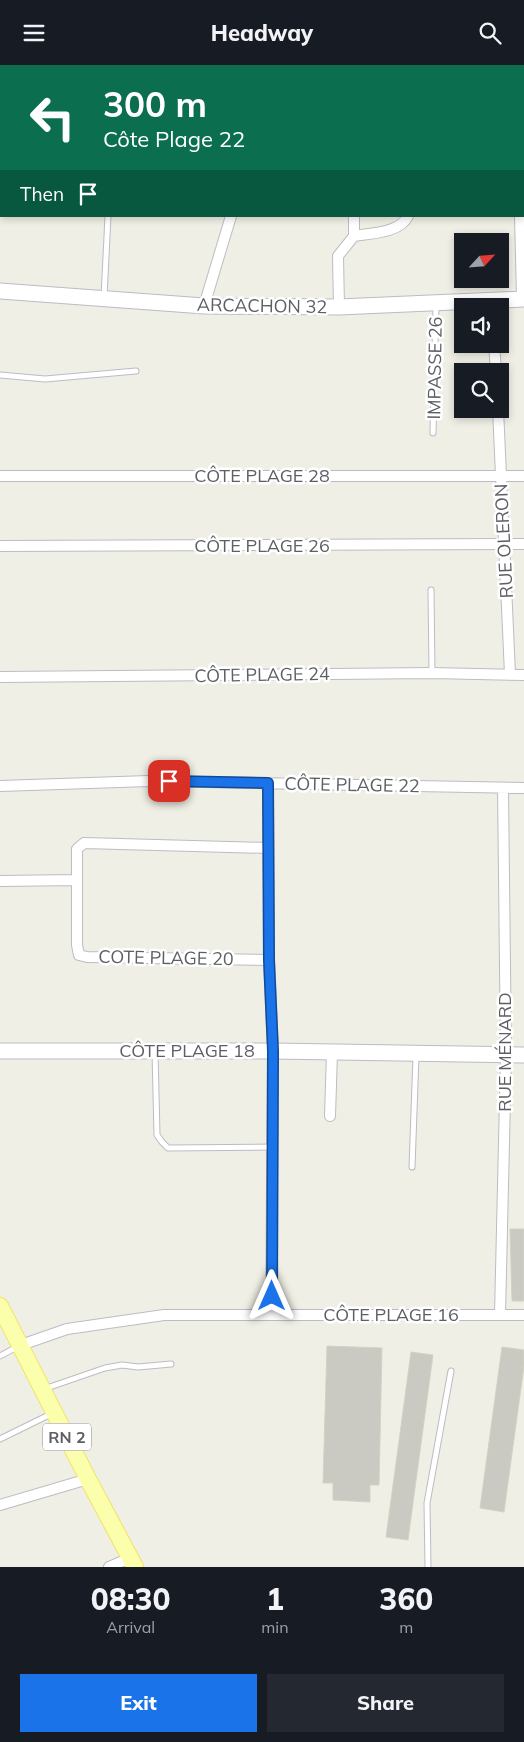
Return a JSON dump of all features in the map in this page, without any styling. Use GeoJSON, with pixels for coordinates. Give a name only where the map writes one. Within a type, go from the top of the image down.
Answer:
{"type":"FeatureCollection","features":[{"type":"Feature","properties":{"kind":"main road","name":"RN 2"},"geometry":{"type":"LineString","coordinates":[[1,1309],[133,1563]]}},
{"type":"Feature","properties":{"kind":"street"},"geometry":{"type":"LineString","coordinates":[[204,306],[231,217]]}},
{"type":"Feature","properties":{"kind":"street"},"geometry":{"type":"LineString","coordinates":[[339,307],[338,256],[354,236],[354,217]]}},
{"type":"Feature","properties":{"kind":"street"},"geometry":{"type":"LineString","coordinates":[[354,236],[398,227],[408,217]]}},
{"type":"Feature","properties":{"kind":"street"},"geometry":{"type":"LineString","coordinates":[[520,217],[523,299]]}},
{"type":"Feature","properties":{"kind":"street","name":"ARCACHON 32"},"geometry":{"type":"LineString","coordinates":[[0,291],[204,306],[339,307],[454,303]]}},
{"type":"Feature","properties":{"kind":"street","name":"ARCACHON 32"},"geometry":{"type":"LineString","coordinates":[[509,301],[523,299]]}},
{"type":"Feature","properties":{"kind":"street","name":"RUE OLERON"},"geometry":{"type":"LineString","coordinates":[[498,418],[510,674]]}},
{"type":"Feature","properties":{"kind":"street","name":"CÔTE PLAGE 28"},"geometry":{"type":"LineString","coordinates":[[0,476],[524,476]]}},
{"type":"Feature","properties":{"kind":"street","name":"CÔTE PLAGE 26"},"geometry":{"type":"LineString","coordinates":[[0,546],[524,544]]}},
{"type":"Feature","properties":{"kind":"street","name":"CÔTE PLAGE 24"},"geometry":{"type":"LineString","coordinates":[[0,677],[432,673],[524,675]]}},
{"type":"Feature","properties":{"kind":"street","name":"CÔTE PLAGE 22"},"geometry":{"type":"LineString","coordinates":[[0,786],[149,781],[524,788]]}},
{"type":"Feature","properties":{"kind":"street"},"geometry":{"type":"LineString","coordinates":[[268,783],[269,960],[273,1051],[271,1314]]}},
{"type":"Feature","properties":{"kind":"street","name":"RUE MÉNARD"},"geometry":{"type":"LineString","coordinates":[[500,1315],[506,1055],[503,788]]}},
{"type":"Feature","properties":{"kind":"street","name":"COTE PLAGE 20"},"geometry":{"type":"LineString","coordinates":[[268,848],[84,843],[77,849],[76,880],[77,950],[79,955],[269,960]]}},
{"type":"Feature","properties":{"kind":"street"},"geometry":{"type":"LineString","coordinates":[[0,881],[76,880]]}},
{"type":"Feature","properties":{"kind":"street","name":"CÔTE PLAGE 18"},"geometry":{"type":"LineString","coordinates":[[0,1051],[273,1051],[524,1055]]}},
{"type":"Feature","properties":{"kind":"street"},"geometry":{"type":"LineString","coordinates":[[330,1116],[332,1052]]}},
{"type":"Feature","properties":{"kind":"street","name":"CÔTE PLAGE 16"},"geometry":{"type":"LineString","coordinates":[[21,1345],[67,1329],[164,1315],[524,1315]]}},
{"type":"Feature","properties":{"kind":"street"},"geometry":{"type":"LineString","coordinates":[[0,1505],[88,1479]]}},
{"type":"Feature","properties":{"kind":"street"},"geometry":{"type":"LineString","coordinates":[[109,1567],[133,1563]]}},
{"type":"Feature","properties":{"kind":"lane"},"geometry":{"type":"LineString","coordinates":[[104,300],[108,217]]}},
{"type":"Feature","properties":{"kind":"lane","name":"IMPASSE 26"},"geometry":{"type":"LineString","coordinates":[[433,433],[436,302]]}},
{"type":"Feature","properties":{"kind":"lane"},"geometry":{"type":"LineString","coordinates":[[0,375],[45,379],[136,371]]}},
{"type":"Feature","properties":{"kind":"lane"},"geometry":{"type":"LineString","coordinates":[[431,590],[432,673]]}},
{"type":"Feature","properties":{"kind":"lane"},"geometry":{"type":"LineString","coordinates":[[155,1051],[157,1135],[168,1148],[272,1147]]}},
{"type":"Feature","properties":{"kind":"lane"},"geometry":{"type":"LineString","coordinates":[[412,1167],[416,1053]]}},
{"type":"Feature","properties":{"kind":"lane"},"geometry":{"type":"LineString","coordinates":[[0,1357],[21,1345]]}},
{"type":"Feature","properties":{"kind":"lane"},"geometry":{"type":"LineString","coordinates":[[44,1389],[105,1368],[122,1365],[138,1367],[171,1364]]}},
{"type":"Feature","properties":{"kind":"lane"},"geometry":{"type":"LineString","coordinates":[[428,1567],[427,1503],[451,1371]]}},
{"type":"Feature","properties":{"kind":"lane"},"geometry":{"type":"LineString","coordinates":[[0,1439],[55,1413]]}},
{"type":"Feature","properties":{"kind":"building"},"geometry":{"type":"Polygon","coordinates":[[[510,1229],[524,1229],[524,1301],[512,1301],[510,1229]]]}},
{"type":"Feature","properties":{"kind":"building"},"geometry":{"type":"Polygon","coordinates":[[[327,1346],[382,1348],[379,1485],[370,1485],[370,1502],[333,1500],[333,1483],[323,1483],[327,1346]]]}},
{"type":"Feature","properties":{"kind":"building"},"geometry":{"type":"Polygon","coordinates":[[[502,1347],[524,1350],[524,1366],[504,1512],[480,1508],[502,1347]]]}},
{"type":"Feature","properties":{"kind":"building"},"geometry":{"type":"Polygon","coordinates":[[[411,1352],[433,1355],[408,1540],[386,1537],[411,1352]]]}},
{"type":"Feature","properties":{"kind":"route"},"geometry":{"type":"LineString","coordinates":[[169,781],[268,783],[269,960],[273,1051],[272,1296]]}}]}
